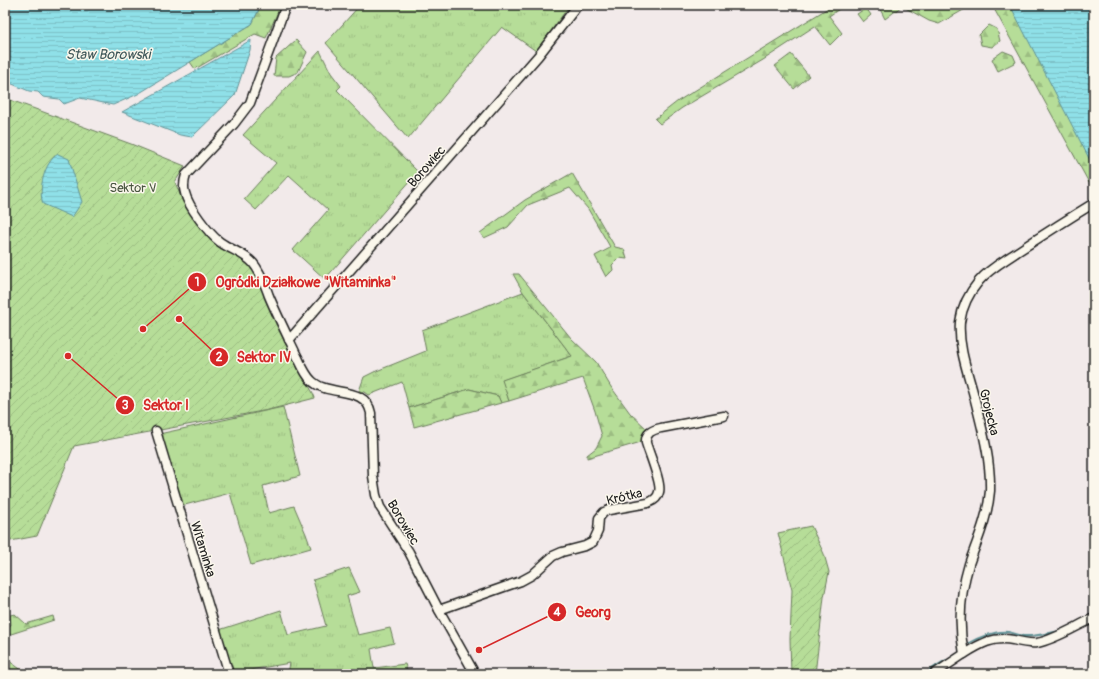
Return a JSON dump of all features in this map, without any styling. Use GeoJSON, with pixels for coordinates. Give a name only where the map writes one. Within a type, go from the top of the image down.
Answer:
{"type":"FeatureCollection","features":[{"type":"Feature","properties":{"kind":"street","name":"Borowiec"},"geometry":{"type":"LineString","coordinates":[[286,5],[250,103],[234,124],[188,173],[184,186],[185,192],[188,200],[208,231],[220,242],[245,256],[255,266],[306,374],[313,382],[324,388],[358,396],[368,405],[370,413],[373,476],[378,502],[385,516],[409,552],[439,610],[475,674]]}},
{"type":"Feature","properties":{"kind":"street","name":"Borowiec"},"geometry":{"type":"LineString","coordinates":[[289,340],[538,56],[578,5]]}},
{"type":"Feature","properties":{"kind":"street","name":"Grojecka"},"geometry":{"type":"LineString","coordinates":[[964,654],[960,623],[963,594],[969,566],[988,506],[990,472],[987,450],[963,353],[960,328],[963,309],[972,290],[989,272],[1045,233],[1094,203]]}},
{"type":"Feature","properties":{"kind":"street","name":"Krótka"},"geometry":{"type":"LineString","coordinates":[[439,610],[520,581],[532,575],[554,556],[590,544],[597,535],[599,518],[606,511],[648,503],[654,500],[659,493],[660,487],[646,443],[648,433],[652,430],[724,416]]}},
{"type":"Feature","properties":{"kind":"street","name":"Witaminka"},"geometry":{"type":"LineString","coordinates":[[156,431],[229,674]]}},
{"type":"Feature","properties":{"kind":"street"},"geometry":{"type":"LineString","coordinates":[[934,674],[984,642],[994,639],[1006,639],[1030,643],[1038,642],[1056,636],[1094,618]]}},
{"type":"Feature","properties":{"kind":"green space"},"geometry":{"type":"Polygon","coordinates":[[[261,5],[281,5],[266,38],[255,34],[195,69],[190,62],[252,24],[261,5]]]}},
{"type":"Feature","properties":{"kind":"green space"},"geometry":{"type":"Polygon","coordinates":[[[360,5],[570,5],[536,51],[502,27],[408,139],[326,43],[360,5]]]}},
{"type":"Feature","properties":{"kind":"green space"},"geometry":{"type":"Polygon","coordinates":[[[833,5],[845,5],[829,16],[842,33],[830,45],[815,26],[763,60],[682,108],[660,124],[655,119],[678,101],[833,5]]]}},
{"type":"Feature","properties":{"kind":"green space"},"geometry":{"type":"Polygon","coordinates":[[[878,5],[972,5],[939,24],[929,21],[902,6],[885,19],[878,5]]]}},
{"type":"Feature","properties":{"kind":"green space"},"geometry":{"type":"Polygon","coordinates":[[[992,5],[1011,5],[1094,164],[1094,192],[992,5]]]}},
{"type":"Feature","properties":{"kind":"green space"},"geometry":{"type":"Polygon","coordinates":[[[866,8],[871,15],[863,22],[857,14],[866,8]]]}},
{"type":"Feature","properties":{"kind":"green space"},"geometry":{"type":"Polygon","coordinates":[[[989,25],[997,29],[1000,41],[992,47],[981,45],[979,35],[989,25]]]}},
{"type":"Feature","properties":{"kind":"green space"},"geometry":{"type":"Polygon","coordinates":[[[296,40],[307,52],[298,72],[289,76],[274,76],[276,58],[296,40]]]}},
{"type":"Feature","properties":{"kind":"green space"},"geometry":{"type":"Polygon","coordinates":[[[320,51],[331,73],[341,86],[337,90],[418,172],[325,279],[293,250],[328,210],[289,175],[256,210],[244,199],[276,163],[243,135],[320,51]]]}},
{"type":"Feature","properties":{"kind":"green space"},"geometry":{"type":"Polygon","coordinates":[[[1003,51],[1013,55],[1016,62],[998,71],[992,59],[1003,51]]]}},
{"type":"Feature","properties":{"kind":"green space"},"geometry":{"type":"Polygon","coordinates":[[[791,54],[809,76],[794,89],[775,66],[791,54]]]}},
{"type":"Feature","properties":{"kind":"green space","name":"Sektor V"},"geometry":{"type":"Polygon","coordinates":[[[5,98],[131,144],[185,166],[175,182],[183,202],[209,238],[220,248],[238,257],[253,269],[296,363],[315,398],[268,410],[74,446],[37,536],[5,542],[5,98]]]}},
{"type":"Feature","properties":{"kind":"green space"},"geometry":{"type":"Polygon","coordinates":[[[572,173],[615,247],[624,249],[627,259],[619,258],[612,265],[613,270],[606,277],[595,256],[610,248],[609,245],[588,209],[570,188],[528,205],[508,227],[484,238],[480,233],[525,200],[572,173]]]}},
{"type":"Feature","properties":{"kind":"green space"},"geometry":{"type":"Polygon","coordinates":[[[513,274],[519,274],[571,338],[596,362],[611,387],[630,413],[647,429],[642,436],[641,442],[587,458],[587,455],[596,448],[602,436],[583,378],[509,401],[502,380],[572,356],[523,292],[513,274]]]}},
{"type":"Feature","properties":{"kind":"green space"},"geometry":{"type":"Polygon","coordinates":[[[523,292],[572,356],[503,380],[509,401],[501,403],[498,396],[469,389],[409,408],[402,382],[369,395],[365,392],[359,391],[364,377],[426,351],[422,330],[523,292]]]}},
{"type":"Feature","properties":{"kind":"green space"},"geometry":{"type":"Polygon","coordinates":[[[469,389],[498,396],[501,403],[414,427],[409,408],[469,389]]]}},
{"type":"Feature","properties":{"kind":"green space"},"geometry":{"type":"Polygon","coordinates":[[[283,407],[300,476],[263,486],[269,513],[294,506],[311,548],[251,565],[230,493],[181,506],[159,434],[283,407]]]}},
{"type":"Feature","properties":{"kind":"green space"},"geometry":{"type":"Polygon","coordinates":[[[811,526],[824,554],[829,572],[824,597],[815,674],[791,674],[790,639],[792,590],[778,533],[811,526]]]}},
{"type":"Feature","properties":{"kind":"green space"},"geometry":{"type":"Polygon","coordinates":[[[349,568],[360,592],[347,596],[358,635],[390,628],[394,643],[371,649],[374,668],[405,664],[408,674],[288,674],[290,663],[232,673],[219,630],[281,610],[288,635],[326,626],[313,580],[349,568]]]}},
{"type":"Feature","properties":{"kind":"green space"},"geometry":{"type":"Polygon","coordinates":[[[15,614],[26,624],[53,616],[54,620],[5,636],[5,626],[11,625],[10,615],[15,614]]]}},
{"type":"Feature","properties":{"kind":"green space"},"geometry":{"type":"Polygon","coordinates":[[[5,658],[27,674],[5,674],[5,658]]]}},
{"type":"Feature","properties":{"kind":"water","name":"Staw Borowski"},"geometry":{"type":"Polygon","coordinates":[[[5,5],[261,5],[252,24],[138,94],[113,105],[80,98],[64,104],[59,99],[43,97],[38,92],[29,91],[5,81],[5,5]]]}},
{"type":"Feature","properties":{"kind":"water"},"geometry":{"type":"Polygon","coordinates":[[[1010,5],[1094,5],[1094,168],[1010,5]]]}},
{"type":"Feature","properties":{"kind":"water"},"geometry":{"type":"Polygon","coordinates":[[[251,40],[250,50],[235,95],[192,137],[180,135],[122,112],[251,40]]]}},
{"type":"Feature","properties":{"kind":"water"},"geometry":{"type":"Polygon","coordinates":[[[58,154],[69,159],[82,202],[72,217],[43,204],[41,191],[43,177],[49,163],[58,154]]]}},
{"type":"Feature","properties":{"kind":"waterway"},"geometry":{"type":"LineString","coordinates":[[967,644],[981,637],[998,632],[1008,632],[1028,636],[1060,631]]}},
{"type":"Feature","properties":{"kind":"waterway"},"geometry":{"type":"LineString","coordinates":[[925,674],[946,660]]}},
{"type":"Feature","properties":{"kind":"place","name":"Sektor IV"},"geometry":{"type":"Point","coordinates":[179,319]}},
{"type":"Feature","properties":{"kind":"place","name":"Ogródki Działkowe \"Witaminka\""},"geometry":{"type":"Point","coordinates":[143,329]}},
{"type":"Feature","properties":{"kind":"place","name":"Sektor I"},"geometry":{"type":"Point","coordinates":[68,356]}},
{"type":"Feature","properties":{"kind":"place","name":"Georg"},"geometry":{"type":"Point","coordinates":[479,650]}}]}
